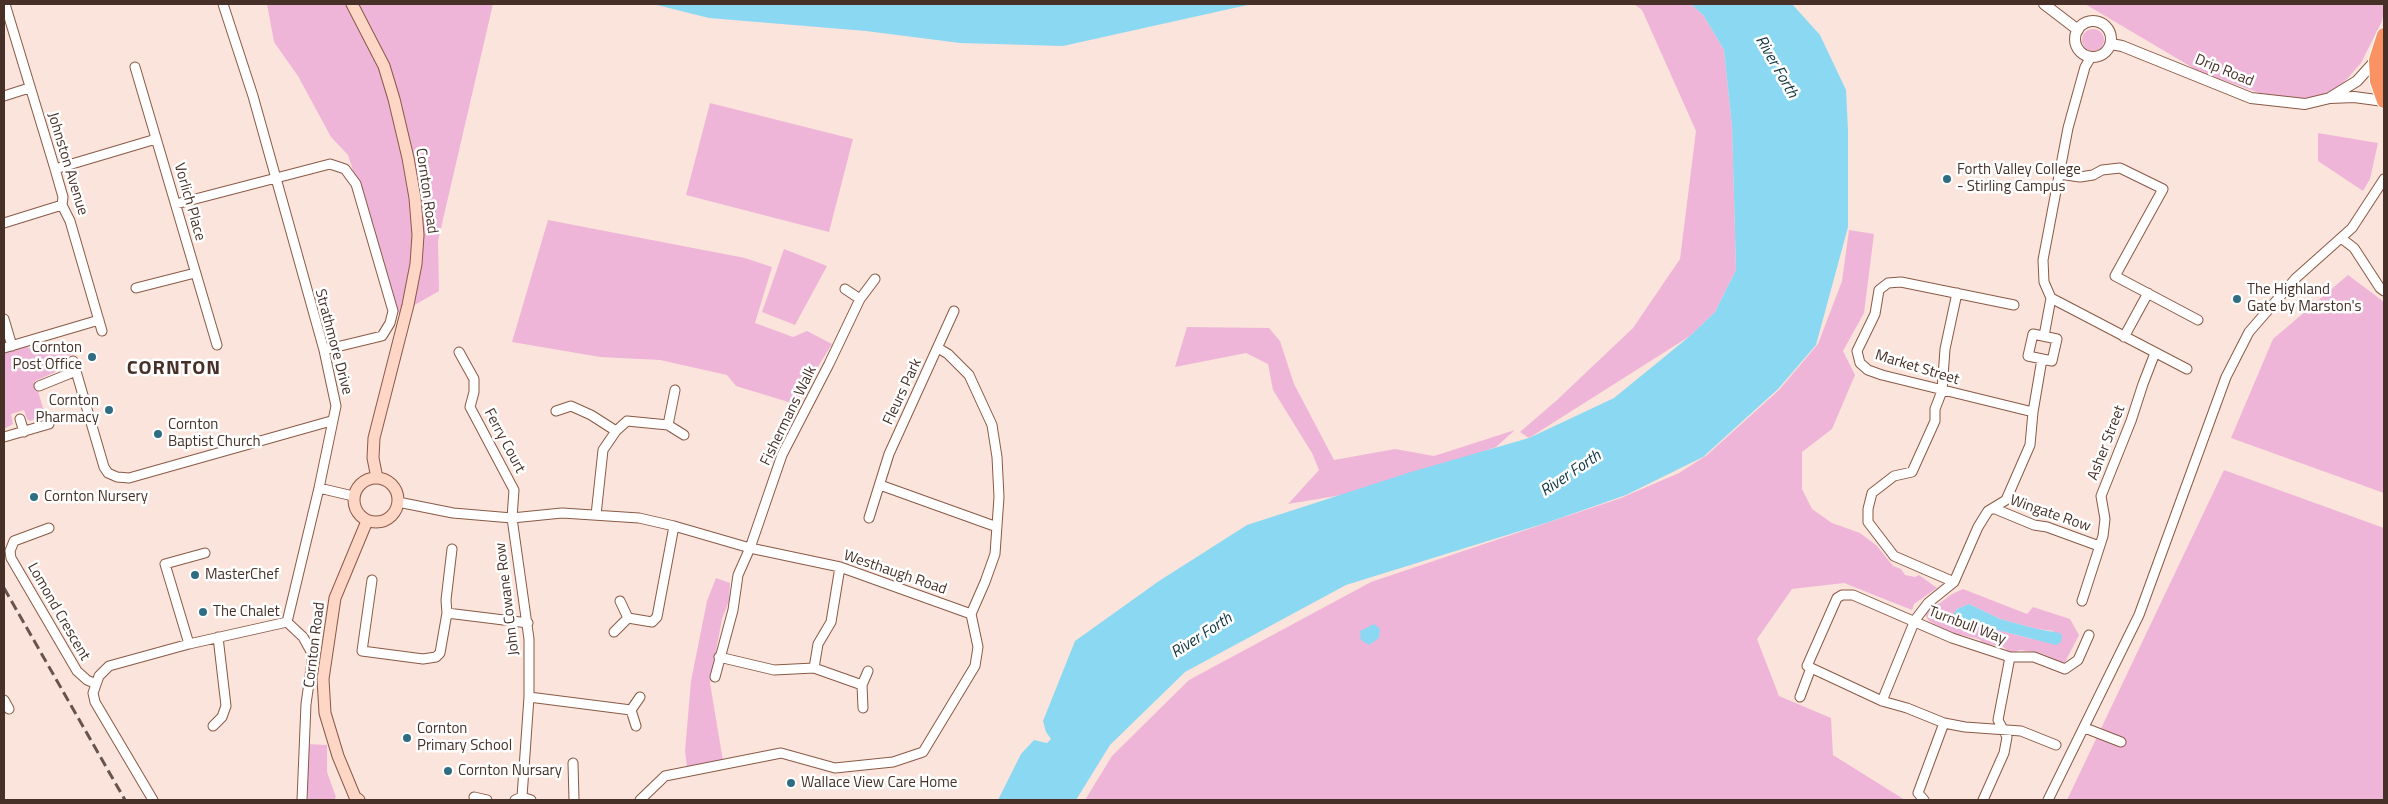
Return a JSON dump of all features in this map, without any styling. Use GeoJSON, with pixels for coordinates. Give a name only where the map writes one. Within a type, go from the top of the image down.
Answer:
{"type":"FeatureCollection","features":[{"type":"Feature","properties":{"kind":"highway"},"geometry":{"type":"LineString","coordinates":[[2384,35],[2376,60],[2377,81],[2384,101]]}},
{"type":"Feature","properties":{"kind":"main road","name":"Cornton Road"},"geometry":{"type":"LineString","coordinates":[[352,4],[384,66],[394,99],[408,158],[418,236],[416,264],[408,306],[374,438],[373,458],[377,478]]}},
{"type":"Feature","properties":{"kind":"main road"},"geometry":{"type":"LineString","coordinates":[[377,478],[384,479],[393,485],[397,493],[396,511],[387,520],[377,523],[367,521],[355,509],[353,496],[357,487],[364,481],[377,478]]}},
{"type":"Feature","properties":{"kind":"main road","name":"Cornton Road"},"geometry":{"type":"LineString","coordinates":[[355,799],[338,756],[325,713],[323,679],[335,598],[367,521]]}},
{"type":"Feature","properties":{"kind":"street","name":"Johnston Avenue"},"geometry":{"type":"LineString","coordinates":[[5,4],[63,197],[62,205],[70,221],[102,332]]}},
{"type":"Feature","properties":{"kind":"street","name":"Strathmore Drive"},"geometry":{"type":"LineString","coordinates":[[223,4],[253,96],[324,350],[336,406],[331,421],[319,488],[287,622]]}},
{"type":"Feature","properties":{"kind":"street"},"geometry":{"type":"LineString","coordinates":[[2044,4],[2078,30]]}},
{"type":"Feature","properties":{"kind":"street"},"geometry":{"type":"LineString","coordinates":[[2097,22],[2103,24],[2110,33],[2111,44],[2106,53],[2091,57],[2085,56],[2075,42],[2078,30],[2086,23],[2097,22]]}},
{"type":"Feature","properties":{"kind":"street","name":"Drip Road"},"geometry":{"type":"LineString","coordinates":[[2111,44],[2122,46],[2251,98],[2305,104],[2330,98],[2354,97],[2384,101]]}},
{"type":"Feature","properties":{"kind":"street"},"geometry":{"type":"LineString","coordinates":[[2091,57],[2085,66],[2068,128],[2043,260],[2044,282],[2052,298],[2187,369]]}},
{"type":"Feature","properties":{"kind":"street","name":"Drip Road"},"geometry":{"type":"LineString","coordinates":[[2330,98],[2357,81],[2376,60]]}},
{"type":"Feature","properties":{"kind":"street","name":"Vorlich Place"},"geometry":{"type":"LineString","coordinates":[[135,67],[217,346]]}},
{"type":"Feature","properties":{"kind":"street"},"geometry":{"type":"LineString","coordinates":[[4,96],[29,88]]}},
{"type":"Feature","properties":{"kind":"street"},"geometry":{"type":"LineString","coordinates":[[55,169],[156,139]]}},
{"type":"Feature","properties":{"kind":"street"},"geometry":{"type":"LineString","coordinates":[[176,204],[330,164],[346,169],[356,184],[393,311],[390,323],[382,336],[324,350]]}},
{"type":"Feature","properties":{"kind":"street"},"geometry":{"type":"LineString","coordinates":[[2059,174],[2080,177],[2093,175],[2102,170],[2120,168],[2163,189],[2115,276],[2198,320]]}},
{"type":"Feature","properties":{"kind":"street"},"geometry":{"type":"LineString","coordinates":[[2048,800],[2086,728],[2140,615],[2226,377],[2245,339],[2296,278],[2352,228],[2384,179]]}},
{"type":"Feature","properties":{"kind":"street"},"geometry":{"type":"LineString","coordinates":[[4,224],[62,205]]}},
{"type":"Feature","properties":{"kind":"street"},"geometry":{"type":"LineString","coordinates":[[2341,238],[2354,248],[2380,288],[2384,291]]}},
{"type":"Feature","properties":{"kind":"street"},"geometry":{"type":"LineString","coordinates":[[136,288],[195,272]]}},
{"type":"Feature","properties":{"kind":"street","name":"Fishermans Walk"},"geometry":{"type":"LineString","coordinates":[[715,677],[733,610],[736,582],[750,548],[782,454],[829,364],[860,299],[874,279]]}},
{"type":"Feature","properties":{"kind":"street","name":"Market Street"},"geometry":{"type":"LineString","coordinates":[[2014,305],[1901,282],[1888,283],[1879,290],[1875,314],[1857,351],[1860,364],[1868,370],[1942,391],[2033,412]]}},
{"type":"Feature","properties":{"kind":"street"},"geometry":{"type":"LineString","coordinates":[[845,289],[860,299]]}},
{"type":"Feature","properties":{"kind":"street"},"geometry":{"type":"LineString","coordinates":[[2124,337],[2148,293]]}},
{"type":"Feature","properties":{"kind":"street"},"geometry":{"type":"LineString","coordinates":[[1954,582],[1894,556],[1868,522],[1868,509],[1872,493],[1894,476],[1912,472],[1935,421],[1936,409],[1942,391],[1945,349],[1956,294]]}},
{"type":"Feature","properties":{"kind":"street"},"geometry":{"type":"LineString","coordinates":[[2044,336],[2052,298]]}},
{"type":"Feature","properties":{"kind":"street","name":"Fleurs Park"},"geometry":{"type":"LineString","coordinates":[[869,518],[889,454],[954,311]]}},
{"type":"Feature","properties":{"kind":"street"},"geometry":{"type":"LineString","coordinates":[[4,319],[8,347],[99,320]]}},
{"type":"Feature","properties":{"kind":"street"},"geometry":{"type":"LineString","coordinates":[[2033,334],[2057,339],[2052,361],[2042,359],[2028,356],[2033,334]]}},
{"type":"Feature","properties":{"kind":"street"},"geometry":{"type":"LineString","coordinates":[[640,800],[665,776],[782,753],[836,768],[893,762],[923,752],[975,666],[978,647],[971,614],[995,554],[999,475],[992,425],[969,375],[948,354],[938,348]]}},
{"type":"Feature","properties":{"kind":"street","name":"Ferry Court"},"geometry":{"type":"LineString","coordinates":[[459,352],[474,379],[474,392],[470,407],[514,490],[512,518]]}},
{"type":"Feature","properties":{"kind":"street","name":"Asher Street"},"geometry":{"type":"LineString","coordinates":[[2082,601],[2099,546],[2105,519],[2101,496],[2155,353]]}},
{"type":"Feature","properties":{"kind":"street"},"geometry":{"type":"LineString","coordinates":[[1882,701],[1915,620],[1928,602],[1954,582],[1978,526],[1988,511],[2006,500],[2030,446],[2033,412],[2042,359]]}},
{"type":"Feature","properties":{"kind":"street"},"geometry":{"type":"LineString","coordinates":[[73,361],[104,467],[108,473],[117,478],[130,478],[331,421]]}},
{"type":"Feature","properties":{"kind":"street"},"geometry":{"type":"LineString","coordinates":[[39,386],[76,371]]}},
{"type":"Feature","properties":{"kind":"street"},"geometry":{"type":"LineString","coordinates":[[668,425],[675,390]]}},
{"type":"Feature","properties":{"kind":"street"},"geometry":{"type":"LineString","coordinates":[[556,411],[572,406],[591,414],[616,431]]}},
{"type":"Feature","properties":{"kind":"street"},"geometry":{"type":"LineString","coordinates":[[20,419],[24,432]]}},
{"type":"Feature","properties":{"kind":"street"},"geometry":{"type":"LineString","coordinates":[[596,514],[604,450],[616,431],[626,421],[668,425],[684,435]]}},
{"type":"Feature","properties":{"kind":"street"},"geometry":{"type":"LineString","coordinates":[[4,437],[49,424]]}},
{"type":"Feature","properties":{"kind":"street"},"geometry":{"type":"LineString","coordinates":[[880,485],[997,527]]}},
{"type":"Feature","properties":{"kind":"street"},"geometry":{"type":"LineString","coordinates":[[319,488],[353,496]]}},
{"type":"Feature","properties":{"kind":"street","name":"Westhaugh Road"},"geometry":{"type":"LineString","coordinates":[[398,502],[453,513],[512,518],[562,512],[639,518],[750,548],[840,567],[971,614]]}},
{"type":"Feature","properties":{"kind":"street","name":"Wingate Row"},"geometry":{"type":"LineString","coordinates":[[1993,508],[2034,525],[2047,527],[2099,546]]}},
{"type":"Feature","properties":{"kind":"street","name":"John Cowane Row"},"geometry":{"type":"LineString","coordinates":[[512,518],[528,622],[529,697],[523,799]]}},
{"type":"Feature","properties":{"kind":"street"},"geometry":{"type":"LineString","coordinates":[[628,618],[652,622],[657,617],[674,526]]}},
{"type":"Feature","properties":{"kind":"street","name":"Lomond Crescent"},"geometry":{"type":"LineString","coordinates":[[50,528],[14,541],[10,551],[11,558],[77,672],[96,684]]}},
{"type":"Feature","properties":{"kind":"street"},"geometry":{"type":"LineString","coordinates":[[372,580],[362,650],[423,659],[436,657],[440,653],[447,613],[446,600],[452,549]]}},
{"type":"Feature","properties":{"kind":"street"},"geometry":{"type":"LineString","coordinates":[[189,644],[165,564],[205,553]]}},
{"type":"Feature","properties":{"kind":"street"},"geometry":{"type":"LineString","coordinates":[[814,668],[818,644],[831,622],[840,567]]}},
{"type":"Feature","properties":{"kind":"street","name":"Turnbull Way"},"geometry":{"type":"LineString","coordinates":[[1812,668],[1807,666],[1837,598],[1842,595],[1853,595],[1915,620],[1952,638],[2010,657],[2034,657],[2065,669],[2078,660],[2089,635]]}},
{"type":"Feature","properties":{"kind":"street"},"geometry":{"type":"LineString","coordinates":[[620,601],[628,618]]}},
{"type":"Feature","properties":{"kind":"street"},"geometry":{"type":"LineString","coordinates":[[447,613],[528,622]]}},
{"type":"Feature","properties":{"kind":"street"},"geometry":{"type":"LineString","coordinates":[[614,632],[628,618]]}},
{"type":"Feature","properties":{"kind":"street"},"geometry":{"type":"LineString","coordinates":[[153,800],[95,702],[93,693],[99,676],[109,666],[189,644],[287,622],[303,636],[312,655],[306,704],[302,800]]}},
{"type":"Feature","properties":{"kind":"street"},"geometry":{"type":"LineString","coordinates":[[213,726],[222,717],[226,706],[218,637]]}},
{"type":"Feature","properties":{"kind":"street"},"geometry":{"type":"LineString","coordinates":[[719,657],[774,670],[814,668],[862,685]]}},
{"type":"Feature","properties":{"kind":"street","name":"Turnbull Way"},"geometry":{"type":"LineString","coordinates":[[1984,800],[2004,753],[2007,737],[1998,720],[2010,657]]}},
{"type":"Feature","properties":{"kind":"street"},"geometry":{"type":"LineString","coordinates":[[1800,697],[1812,668],[1882,701],[1907,708],[1944,723],[1966,727],[2021,730],[2056,745]]}},
{"type":"Feature","properties":{"kind":"street"},"geometry":{"type":"LineString","coordinates":[[863,708],[862,685],[868,671]]}},
{"type":"Feature","properties":{"kind":"street"},"geometry":{"type":"LineString","coordinates":[[529,697],[631,710]]}},
{"type":"Feature","properties":{"kind":"street"},"geometry":{"type":"LineString","coordinates":[[631,710],[640,697]]}},
{"type":"Feature","properties":{"kind":"street"},"geometry":{"type":"LineString","coordinates":[[4,700],[9,709]]}},
{"type":"Feature","properties":{"kind":"street"},"geometry":{"type":"LineString","coordinates":[[631,710],[636,726]]}},
{"type":"Feature","properties":{"kind":"street"},"geometry":{"type":"LineString","coordinates":[[1924,800],[1918,793],[1944,723]]}},
{"type":"Feature","properties":{"kind":"street"},"geometry":{"type":"LineString","coordinates":[[2086,728],[2121,742]]}},
{"type":"Feature","properties":{"kind":"street"},"geometry":{"type":"LineString","coordinates":[[573,763],[574,800]]}},
{"type":"Feature","properties":{"kind":"street"},"geometry":{"type":"LineString","coordinates":[[474,797],[487,800]]}},
{"type":"Feature","properties":{"kind":"shaded area"},"geometry":{"type":"Polygon","coordinates":[[[267,4],[493,4],[438,241],[439,291],[399,314],[348,155],[331,137],[298,76],[274,42],[267,4]]]}},
{"type":"Feature","properties":{"kind":"shaded area"},"geometry":{"type":"Polygon","coordinates":[[[1634,4],[1691,4],[1704,16],[1724,50],[1732,126],[1736,270],[1715,312],[1690,336],[1529,438],[1520,432],[1557,400],[1633,328],[1680,259],[1696,131],[1642,10],[1634,4]]]}},
{"type":"Feature","properties":{"kind":"shaded area"},"geometry":{"type":"Polygon","coordinates":[[[2085,4],[2384,4],[2384,11],[2382,21],[2361,63],[2346,80],[2331,94],[2300,100],[2268,96],[2200,72],[2085,4]]]}},
{"type":"Feature","properties":{"kind":"shaded area"},"geometry":{"type":"Polygon","coordinates":[[[2093,29],[2101,32],[2104,40],[2101,48],[2093,51],[2085,48],[2082,40],[2085,32],[2093,29]]]}},
{"type":"Feature","properties":{"kind":"shaded area"},"geometry":{"type":"Polygon","coordinates":[[[710,103],[853,139],[829,232],[686,195],[710,103]]]}},
{"type":"Feature","properties":{"kind":"shaded area"},"geometry":{"type":"Polygon","coordinates":[[[2318,133],[2378,143],[2370,179],[2363,191],[2318,161],[2318,133]]]}},
{"type":"Feature","properties":{"kind":"shaded area"},"geometry":{"type":"Polygon","coordinates":[[[548,220],[745,258],[772,267],[755,323],[793,337],[807,331],[832,344],[795,404],[736,386],[727,375],[660,360],[600,357],[512,342],[548,220]]]}},
{"type":"Feature","properties":{"kind":"shaded area"},"geometry":{"type":"Polygon","coordinates":[[[1849,230],[1874,234],[1864,313],[1843,351],[1855,375],[1832,429],[1802,452],[1802,489],[1812,509],[1832,523],[1860,533],[1877,546],[1893,566],[1901,569],[1905,575],[1915,577],[1919,575],[1937,588],[1914,604],[1912,610],[1844,583],[1792,589],[1757,639],[1779,696],[1831,718],[1833,755],[1905,800],[1085,800],[1112,756],[1189,680],[1371,582],[1621,498],[1679,473],[1707,455],[1779,390],[1818,344],[1842,281],[1849,230]]]}},
{"type":"Feature","properties":{"kind":"shaded area"},"geometry":{"type":"Polygon","coordinates":[[[784,249],[827,266],[795,325],[762,312],[784,249]]]}},
{"type":"Feature","properties":{"kind":"shaded area"},"geometry":{"type":"Polygon","coordinates":[[[2348,275],[2384,302],[2384,493],[2231,438],[2273,339],[2348,275]]]}},
{"type":"Feature","properties":{"kind":"shaded area"},"geometry":{"type":"Polygon","coordinates":[[[1187,327],[1269,328],[1280,341],[1294,384],[1334,460],[1395,449],[1434,456],[1515,430],[1496,447],[1366,491],[1288,504],[1319,470],[1312,453],[1273,390],[1268,364],[1246,353],[1175,367],[1187,327]]]}},
{"type":"Feature","properties":{"kind":"shaded area"},"geometry":{"type":"Polygon","coordinates":[[[68,342],[71,355],[64,358],[64,365],[60,370],[35,381],[45,415],[30,421],[27,419],[24,410],[11,414],[13,424],[4,429],[4,353],[25,346],[36,351],[68,342]]]}},
{"type":"Feature","properties":{"kind":"shaded area"},"geometry":{"type":"Polygon","coordinates":[[[2224,470],[2384,528],[2384,800],[2067,800],[2224,470]]]}},
{"type":"Feature","properties":{"kind":"shaded area"},"geometry":{"type":"Polygon","coordinates":[[[716,578],[730,583],[729,601],[722,619],[710,683],[723,761],[687,767],[685,751],[691,681],[707,601],[716,578]]]}},
{"type":"Feature","properties":{"kind":"shaded area"},"geometry":{"type":"Polygon","coordinates":[[[1963,589],[2027,614],[2033,607],[2070,619],[2079,635],[2064,664],[2040,653],[2020,650],[2011,653],[2003,647],[1983,643],[1979,639],[1961,635],[1959,638],[1929,621],[1925,614],[1952,594],[1963,589]],[[1969,604],[1957,609],[1952,618],[2032,639],[2054,631],[2037,629],[2000,619],[1969,604]]]}},
{"type":"Feature","properties":{"kind":"shaded area"},"geometry":{"type":"Polygon","coordinates":[[[306,744],[327,745],[327,772],[336,797],[334,800],[308,800],[306,744]]]}},
{"type":"Feature","properties":{"kind":"water"},"geometry":{"type":"Polygon","coordinates":[[[653,4],[1252,4],[1063,46],[960,43],[866,31],[709,18],[653,4]]]}},
{"type":"Feature","properties":{"kind":"water","name":"River Forth"},"geometry":{"type":"Polygon","coordinates":[[[1691,4],[1792,4],[1820,35],[1846,90],[1848,227],[1816,345],[1778,389],[1703,457],[1626,495],[1549,522],[1346,585],[1185,672],[1110,745],[1076,800],[998,800],[1021,754],[1034,740],[1047,743],[1051,739],[1046,732],[1043,721],[1075,641],[1159,581],[1247,525],[1411,472],[1529,438],[1614,398],[1690,336],[1715,312],[1736,270],[1732,126],[1724,50],[1704,16],[1691,4]]]}},
{"type":"Feature","properties":{"kind":"water"},"geometry":{"type":"Polygon","coordinates":[[[1969,604],[2000,619],[2060,633],[2062,636],[2061,642],[2056,645],[1951,618],[1957,609],[1969,604]]]}},
{"type":"Feature","properties":{"kind":"water"},"geometry":{"type":"Polygon","coordinates":[[[1374,624],[1380,629],[1379,638],[1369,645],[1361,640],[1360,631],[1374,624]]]}},
{"type":"Feature","properties":{"kind":"railway"},"geometry":{"type":"LineString","coordinates":[[4,588],[125,800]]}},
{"type":"Feature","properties":{"kind":"place","name":"Forth Valley College - Stirling Campus"},"geometry":{"type":"Point","coordinates":[1947,179]}},
{"type":"Feature","properties":{"kind":"place","name":"The Highland Gate by Marston's"},"geometry":{"type":"Point","coordinates":[2237,299]}},
{"type":"Feature","properties":{"kind":"place","name":"Cornton Post Office"},"geometry":{"type":"Point","coordinates":[92,357]}},
{"type":"Feature","properties":{"kind":"place","name":"Cornton Pharmacy"},"geometry":{"type":"Point","coordinates":[109,410]}},
{"type":"Feature","properties":{"kind":"place","name":"Cornton Baptist Church"},"geometry":{"type":"Point","coordinates":[158,434]}},
{"type":"Feature","properties":{"kind":"place","name":"Cornton Nursery"},"geometry":{"type":"Point","coordinates":[34,497]}},
{"type":"Feature","properties":{"kind":"place","name":"MasterChef"},"geometry":{"type":"Point","coordinates":[195,575]}},
{"type":"Feature","properties":{"kind":"place","name":"The Chalet"},"geometry":{"type":"Point","coordinates":[203,612]}},
{"type":"Feature","properties":{"kind":"place","name":"Cornton Primary School"},"geometry":{"type":"Point","coordinates":[407,738]}},
{"type":"Feature","properties":{"kind":"place","name":"Cornton Nursary"},"geometry":{"type":"Point","coordinates":[448,771]}},
{"type":"Feature","properties":{"kind":"place","name":"Wallace View Care Home"},"geometry":{"type":"Point","coordinates":[791,783]}},
{"type":"Feature","properties":{"kind":"district","name":"CORNTON"},"geometry":{"type":"Point","coordinates":[174,369]}}]}
